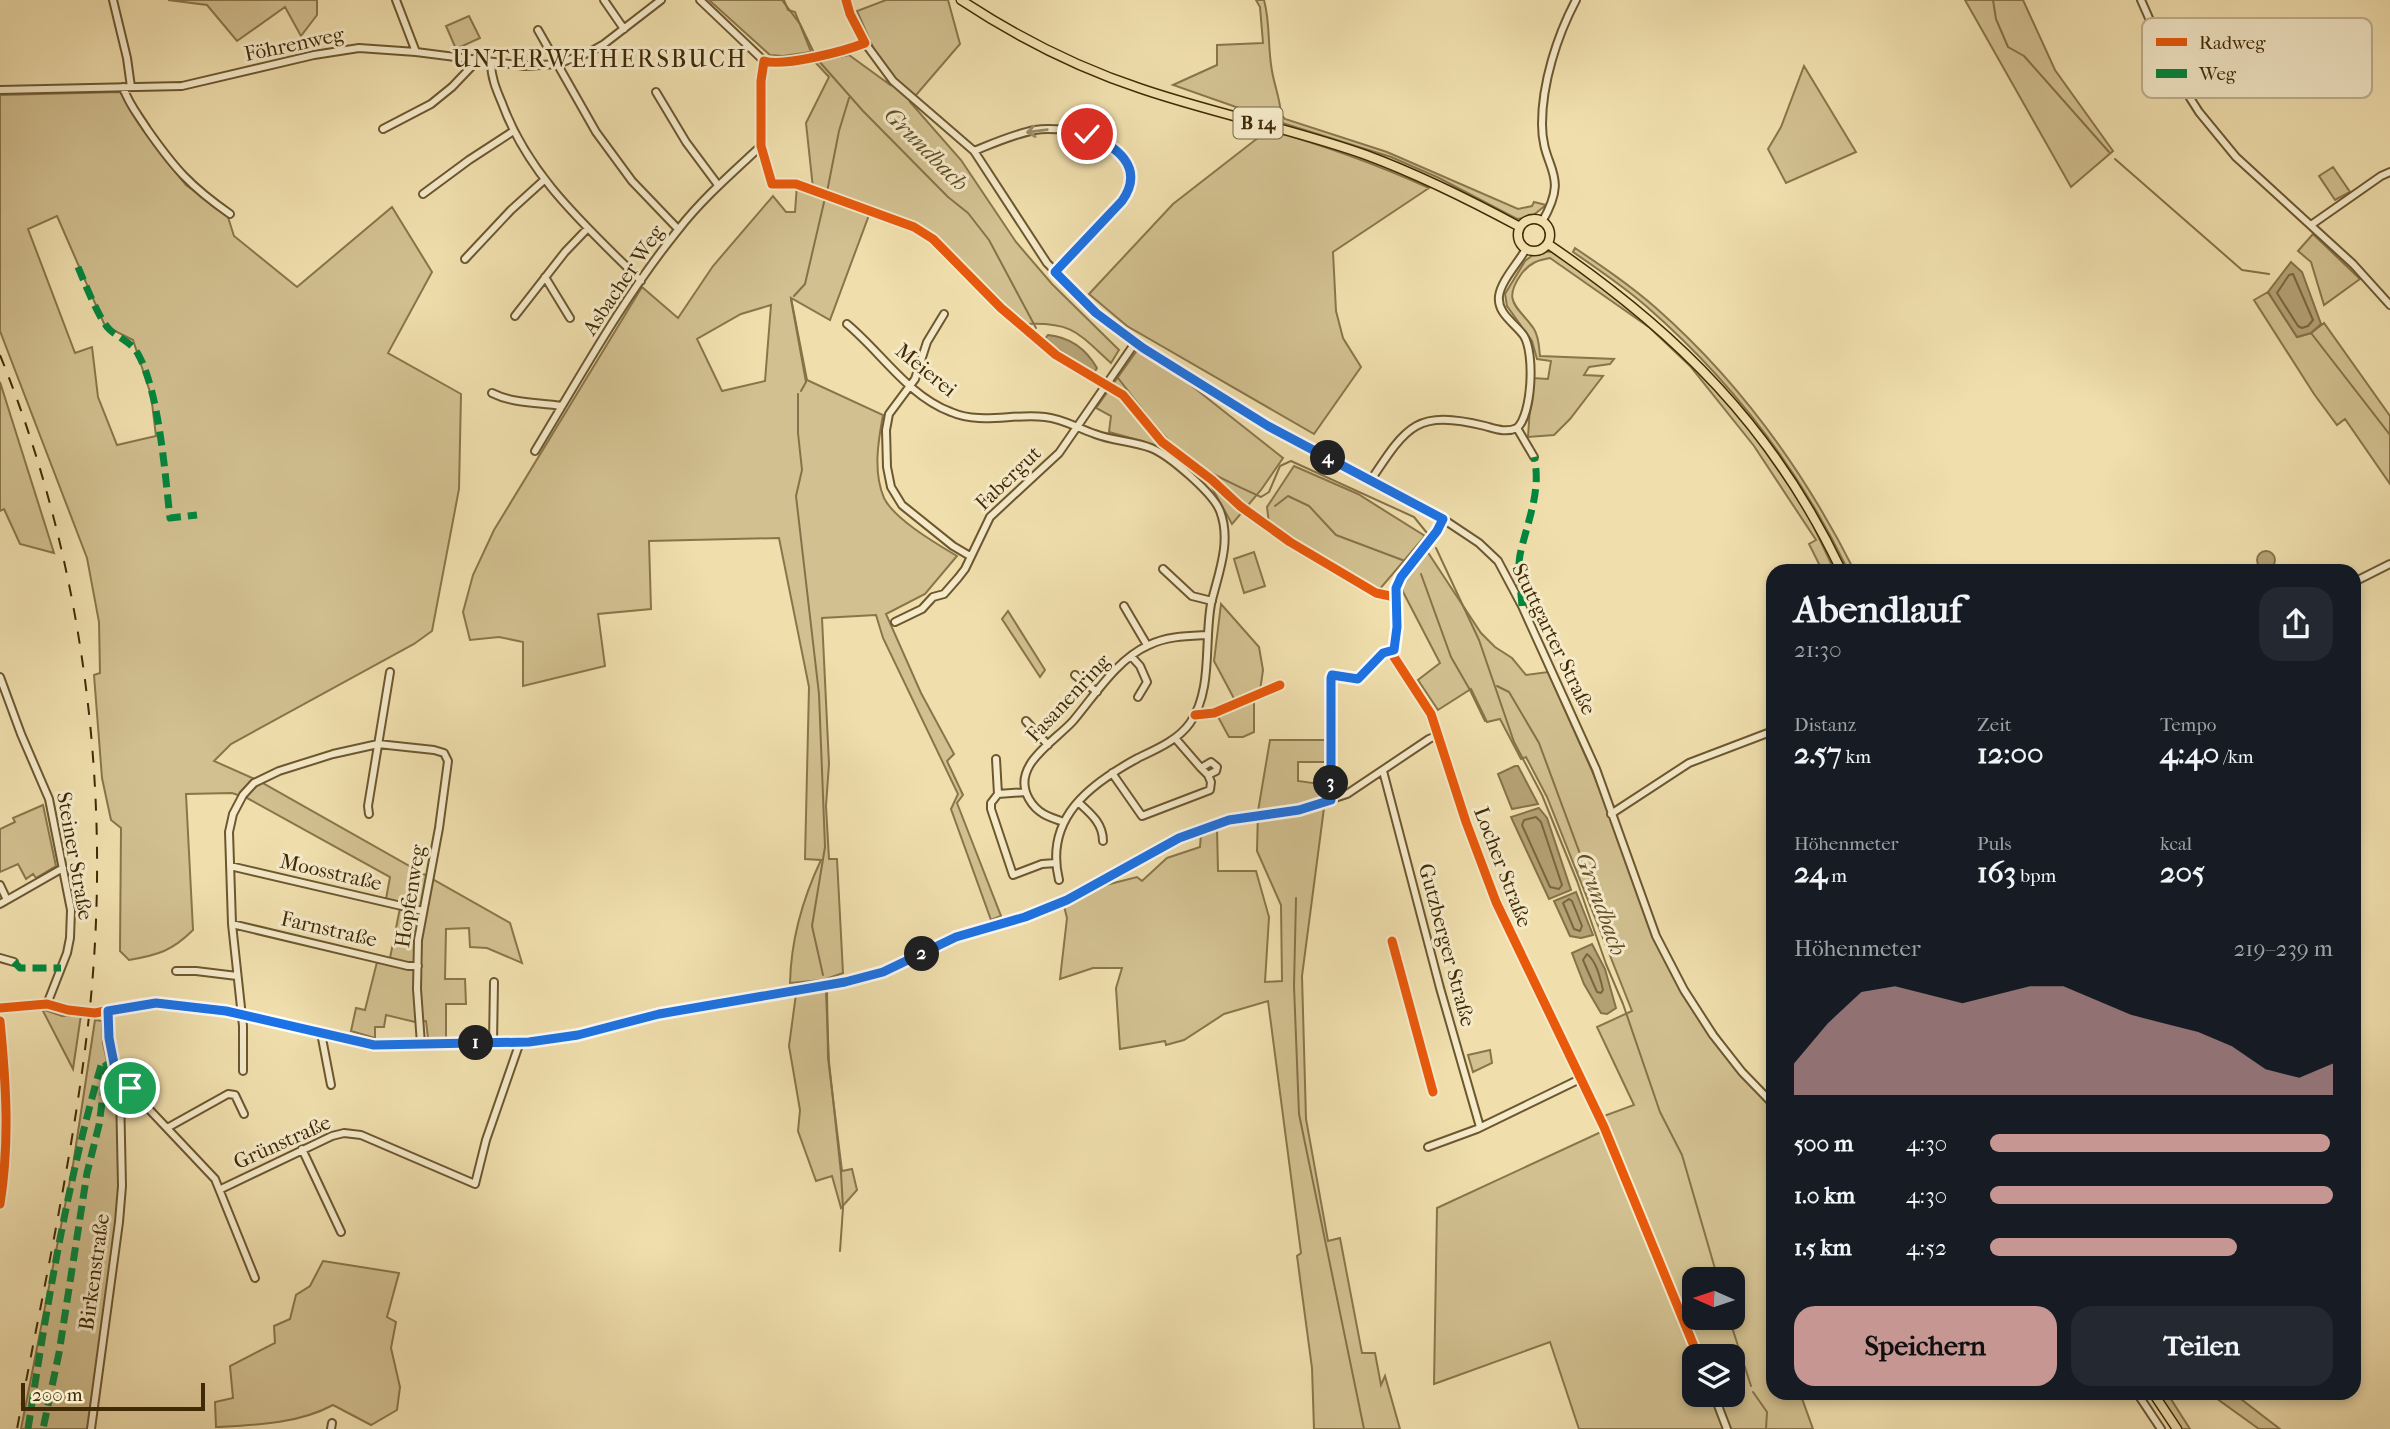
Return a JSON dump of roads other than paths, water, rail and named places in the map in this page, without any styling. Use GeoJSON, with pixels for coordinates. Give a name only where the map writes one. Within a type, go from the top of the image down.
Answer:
{"type":"FeatureCollection","features":[{"type":"Feature","properties":{"kind":"main road","name":"B 14"},"geometry":{"type":"LineString","coordinates":[[961,0],[994,22],[1099,73],[1142,89],[1366,155],[1464,197],[1520,227]]}},
{"type":"Feature","properties":{"kind":"main road"},"geometry":{"type":"LineString","coordinates":[[1530,220],[1542,222],[1549,230],[1548,244],[1537,251],[1525,249],[1518,236],[1520,227],[1530,220]]}},
{"type":"Feature","properties":{"kind":"main road"},"geometry":{"type":"LineString","coordinates":[[1548,244],[1609,287],[1682,349],[1734,403],[1778,461],[1820,527],[1837,564]]}},
{"type":"Feature","properties":{"kind":"main road"},"geometry":{"type":"LineString","coordinates":[[2158,1400],[2177,1429]]}},
{"type":"Feature","properties":{"kind":"street"},"geometry":{"type":"LineString","coordinates":[[113,0],[127,58],[127,100],[172,165],[204,195],[230,214]]}},
{"type":"Feature","properties":{"kind":"street"},"geometry":{"type":"LineString","coordinates":[[396,0],[416,52]]}},
{"type":"Feature","properties":{"kind":"street"},"geometry":{"type":"LineString","coordinates":[[604,0],[624,29]]}},
{"type":"Feature","properties":{"kind":"street","name":"Föhrenweg"},"geometry":{"type":"LineString","coordinates":[[0,90],[182,86],[359,48],[533,66],[557,64],[588,53],[662,0]]}},
{"type":"Feature","properties":{"kind":"street"},"geometry":{"type":"LineString","coordinates":[[701,0],[764,61],[780,64],[865,43]]}},
{"type":"Feature","properties":{"kind":"street","name":"Stuttgarter Straße"},"geometry":{"type":"LineString","coordinates":[[846,0],[865,43],[893,81],[974,151],[1037,249],[1055,272],[1096,313],[1135,343],[1268,426],[1443,519],[1479,543],[1498,561],[1548,659],[1596,769],[1651,924],[1684,990],[1713,1035],[1766,1097]]}},
{"type":"Feature","properties":{"kind":"street"},"geometry":{"type":"LineString","coordinates":[[1542,222],[1553,204],[1556,191],[1555,176],[1544,143],[1543,105],[1554,56],[1576,0]]}},
{"type":"Feature","properties":{"kind":"street"},"geometry":{"type":"LineString","coordinates":[[2141,0],[2149,18]]}},
{"type":"Feature","properties":{"kind":"street"},"geometry":{"type":"LineString","coordinates":[[538,30],[596,132],[632,181],[678,229]]}},
{"type":"Feature","properties":{"kind":"street"},"geometry":{"type":"LineString","coordinates":[[383,129],[443,96],[471,66],[472,60]]}},
{"type":"Feature","properties":{"kind":"street"},"geometry":{"type":"LineString","coordinates":[[764,61],[761,81],[761,146],[772,184]]}},
{"type":"Feature","properties":{"kind":"street"},"geometry":{"type":"LineString","coordinates":[[491,62],[491,74],[512,132],[543,181],[641,281]]}},
{"type":"Feature","properties":{"kind":"street"},"geometry":{"type":"LineString","coordinates":[[656,92],[685,142],[718,185]]}},
{"type":"Feature","properties":{"kind":"street"},"geometry":{"type":"LineString","coordinates":[[2190,98],[2236,157],[2353,264],[2390,305]]}},
{"type":"Feature","properties":{"kind":"street"},"geometry":{"type":"LineString","coordinates":[[974,151],[1026,132],[1063,129],[1097,138],[1124,156],[1130,176],[1125,197],[1055,272]]}},
{"type":"Feature","properties":{"kind":"street"},"geometry":{"type":"LineString","coordinates":[[423,194],[512,132]]}},
{"type":"Feature","properties":{"kind":"street","name":"Asbacher Weg"},"geometry":{"type":"LineString","coordinates":[[535,451],[641,281],[678,229],[718,185],[761,146]]}},
{"type":"Feature","properties":{"kind":"street"},"geometry":{"type":"LineString","coordinates":[[2311,225],[2390,172]]}},
{"type":"Feature","properties":{"kind":"street"},"geometry":{"type":"LineString","coordinates":[[465,259],[511,210],[543,181]]}},
{"type":"Feature","properties":{"kind":"street"},"geometry":{"type":"LineString","coordinates":[[515,316],[588,228]]}},
{"type":"Feature","properties":{"kind":"street"},"geometry":{"type":"LineString","coordinates":[[1371,480],[1396,444],[1426,420],[1454,419],[1502,431],[1517,428],[1526,416],[1530,356],[1524,336],[1500,307],[1499,298],[1525,249]]}},
{"type":"Feature","properties":{"kind":"street"},"geometry":{"type":"LineString","coordinates":[[545,277],[570,318]]}},
{"type":"Feature","properties":{"kind":"street"},"geometry":{"type":"LineString","coordinates":[[944,314],[927,342],[911,386],[893,405],[889,414],[886,439],[889,482],[898,500],[912,515],[970,556]]}},
{"type":"Feature","properties":{"kind":"street","name":"Meierei"},"geometry":{"type":"LineString","coordinates":[[846,324],[931,403],[961,416],[1045,417],[1078,426]]}},
{"type":"Feature","properties":{"kind":"street","name":"Fabergut"},"geometry":{"type":"LineString","coordinates":[[895,622],[919,611],[933,597],[944,594],[965,569],[982,529],[994,512],[1051,462],[1135,343]]}},
{"type":"Feature","properties":{"kind":"street"},"geometry":{"type":"LineString","coordinates":[[492,393],[518,402],[562,406]]}},
{"type":"Feature","properties":{"kind":"street"},"geometry":{"type":"LineString","coordinates":[[1059,880],[1056,863],[1063,822],[1078,802],[1112,773],[1175,738],[1190,722],[1200,703],[1212,601],[1225,544],[1225,527],[1219,508],[1206,490],[1153,449],[1098,435],[1078,426]]}},
{"type":"Feature","properties":{"kind":"street"},"geometry":{"type":"LineString","coordinates":[[1517,428],[1534,457]]}},
{"type":"Feature","properties":{"kind":"street","name":"Locher Straße"},"geometry":{"type":"LineString","coordinates":[[1443,519],[1396,588],[1397,627],[1394,650],[1398,666],[1431,714],[1466,822],[1496,902],[1610,1144],[1693,1344]]}},
{"type":"Feature","properties":{"kind":"street"},"geometry":{"type":"LineString","coordinates":[[2361,578],[2390,564]]}},
{"type":"Feature","properties":{"kind":"street"},"geometry":{"type":"LineString","coordinates":[[1163,569],[1192,596],[1212,601]]}},
{"type":"Feature","properties":{"kind":"street"},"geometry":{"type":"LineString","coordinates":[[1124,606],[1147,645]]}},
{"type":"Feature","properties":{"kind":"street","name":"Fasanenring"},"geometry":{"type":"LineString","coordinates":[[1026,792],[1026,770],[1131,656],[1147,645],[1175,638],[1208,635]]}},
{"type":"Feature","properties":{"kind":"street"},"geometry":{"type":"LineString","coordinates":[[1331,800],[1332,675],[1358,679],[1383,653],[1394,650]]}},
{"type":"Feature","properties":{"kind":"street"},"geometry":{"type":"LineString","coordinates":[[1131,656],[1146,679],[1146,687],[1138,697]]}},
{"type":"Feature","properties":{"kind":"street"},"geometry":{"type":"LineString","coordinates":[[369,814],[368,806],[390,672]]}},
{"type":"Feature","properties":{"kind":"street"},"geometry":{"type":"LineString","coordinates":[[1075,675],[1097,692]]}},
{"type":"Feature","properties":{"kind":"street","name":"Steiner Straße"},"geometry":{"type":"LineString","coordinates":[[0,677],[49,799],[71,911],[70,939],[47,1004]]}},
{"type":"Feature","properties":{"kind":"street"},"geometry":{"type":"LineString","coordinates":[[1026,721],[1048,745]]}},
{"type":"Feature","properties":{"kind":"street"},"geometry":{"type":"LineString","coordinates":[[0,1008],[47,1004],[68,1010],[96,1013],[156,1003],[242,1014],[374,1045],[520,1042],[578,1035],[659,1014],[790,993],[883,972],[956,937],[1025,917],[1067,900],[1179,838],[1229,820],[1299,810],[1347,794],[1438,735]]}},
{"type":"Feature","properties":{"kind":"street"},"geometry":{"type":"LineString","coordinates":[[1611,814],[1689,763],[1766,735]]}},
{"type":"Feature","properties":{"kind":"street"},"geometry":{"type":"LineString","coordinates":[[1112,773],[1142,817],[1210,790],[1212,782],[1208,775],[1175,738]]}},
{"type":"Feature","properties":{"kind":"street"},"geometry":{"type":"LineString","coordinates":[[243,1071],[242,1014],[232,924],[230,821],[243,795],[264,777],[305,762],[378,744]]}},
{"type":"Feature","properties":{"kind":"street","name":"Hopfenweg"},"geometry":{"type":"LineString","coordinates":[[378,744],[434,750],[446,755],[448,761],[418,940],[421,1044]]}},
{"type":"Feature","properties":{"kind":"street"},"geometry":{"type":"LineString","coordinates":[[996,759],[998,794],[991,803],[991,809],[1013,875],[1042,864],[1056,863]]}},
{"type":"Feature","properties":{"kind":"street"},"geometry":{"type":"LineString","coordinates":[[1201,768],[1207,763],[1215,763],[1216,771],[1208,775]]}},
{"type":"Feature","properties":{"kind":"street","name":"Gutzberger Straße"},"geometry":{"type":"LineString","coordinates":[[1383,771],[1432,962],[1480,1127]]}},
{"type":"Feature","properties":{"kind":"street"},"geometry":{"type":"LineString","coordinates":[[998,794],[1026,792],[1038,811],[1063,822]]}},
{"type":"Feature","properties":{"kind":"street"},"geometry":{"type":"LineString","coordinates":[[1078,802],[1097,820],[1103,841]]}},
{"type":"Feature","properties":{"kind":"street","name":"Moosstraße"},"geometry":{"type":"LineString","coordinates":[[230,866],[423,911]]}},
{"type":"Feature","properties":{"kind":"street"},"geometry":{"type":"LineString","coordinates":[[0,885],[3,902],[64,868]]}},
{"type":"Feature","properties":{"kind":"street","name":"Farnstraße"},"geometry":{"type":"LineString","coordinates":[[232,924],[408,966],[418,966]]}},
{"type":"Feature","properties":{"kind":"street"},"geometry":{"type":"LineString","coordinates":[[0,958],[14,962]]}},
{"type":"Feature","properties":{"kind":"street"},"geometry":{"type":"LineString","coordinates":[[176,971],[237,976]]}},
{"type":"Feature","properties":{"kind":"street"},"geometry":{"type":"LineString","coordinates":[[493,1043],[495,982]]}},
{"type":"Feature","properties":{"kind":"street","name":"Birkenstraße"},"geometry":{"type":"LineString","coordinates":[[91,1429],[122,1186],[121,1120],[109,1038],[108,1011]]}},
{"type":"Feature","properties":{"kind":"street"},"geometry":{"type":"LineString","coordinates":[[0,1021],[4,1119],[4,1179],[0,1204]]}},
{"type":"Feature","properties":{"kind":"street"},"geometry":{"type":"LineString","coordinates":[[321,1033],[331,1085]]}},
{"type":"Feature","properties":{"kind":"street","name":"Grünstraße"},"geometry":{"type":"LineString","coordinates":[[221,1189],[332,1136],[352,1133],[475,1184],[486,1140],[520,1042]]}},
{"type":"Feature","properties":{"kind":"street"},"geometry":{"type":"LineString","coordinates":[[117,1079],[130,1088],[215,1179],[255,1278]]}},
{"type":"Feature","properties":{"kind":"street"},"geometry":{"type":"LineString","coordinates":[[1428,1147],[1480,1127],[1580,1079]]}},
{"type":"Feature","properties":{"kind":"street"},"geometry":{"type":"LineString","coordinates":[[167,1128],[228,1094],[235,1095],[244,1114]]}},
{"type":"Feature","properties":{"kind":"street"},"geometry":{"type":"LineString","coordinates":[[302,1149],[341,1232]]}},
{"type":"Feature","properties":{"kind":"street"},"geometry":{"type":"LineString","coordinates":[[2142,1400],[2161,1429]]}},
{"type":"Feature","properties":{"kind":"street"},"geometry":{"type":"LineString","coordinates":[[1719,1407],[1727,1429]]}},
{"type":"Feature","properties":{"kind":"water"},"geometry":{"type":"Polygon","coordinates":[[[2291,262],[2302,272],[2321,324],[2311,333],[2297,337],[2268,292],[2291,262]]]}},
{"type":"Feature","properties":{"kind":"water"},"geometry":{"type":"Polygon","coordinates":[[[1048,335],[1070,341],[1082,350],[1097,368],[1094,373],[1044,340],[1048,335]]]}},
{"type":"Feature","properties":{"kind":"water"},"geometry":{"type":"Polygon","coordinates":[[[2266,551],[2274,557],[2273,564],[2259,564],[2257,560],[2260,554],[2266,551]]]}},
{"type":"Feature","properties":{"kind":"water"},"geometry":{"type":"Polygon","coordinates":[[[1518,766],[1538,804],[1512,809],[1498,774],[1518,766]]]}},
{"type":"Feature","properties":{"kind":"water"},"geometry":{"type":"Polygon","coordinates":[[[1539,808],[1547,818],[1571,890],[1549,899],[1511,817],[1539,808]]]}},
{"type":"Feature","properties":{"kind":"water"},"geometry":{"type":"Polygon","coordinates":[[[1576,892],[1593,935],[1581,938],[1570,936],[1554,901],[1576,892]]]}},
{"type":"Feature","properties":{"kind":"water"},"geometry":{"type":"Polygon","coordinates":[[[1592,944],[1605,969],[1616,1008],[1607,1014],[1601,1013],[1584,984],[1572,953],[1592,944]]]}},
{"type":"Feature","properties":{"kind":"waterway","name":"Grundbach"},"geometry":{"type":"LineString","coordinates":[[782,0],[800,24],[815,55]]}},
{"type":"Feature","properties":{"kind":"waterway"},"geometry":{"type":"LineString","coordinates":[[1993,0],[1996,19],[2008,47],[2024,56],[2109,152]]}},
{"type":"Feature","properties":{"kind":"waterway","name":"Grundbach"},"geometry":{"type":"LineString","coordinates":[[818,60],[863,111],[948,197],[968,213],[989,240],[1036,328]]}},
{"type":"Feature","properties":{"kind":"waterway"},"geometry":{"type":"LineString","coordinates":[[827,192],[839,131],[849,98]]}},
{"type":"Feature","properties":{"kind":"waterway"},"geometry":{"type":"LineString","coordinates":[[2115,159],[2242,270],[2269,274]]}},
{"type":"Feature","properties":{"kind":"waterway"},"geometry":{"type":"LineString","coordinates":[[794,296],[805,284],[825,198]]}},
{"type":"Feature","properties":{"kind":"waterway"},"geometry":{"type":"LineString","coordinates":[[791,299],[806,382],[801,391]]}},
{"type":"Feature","properties":{"kind":"waterway"},"geometry":{"type":"LineString","coordinates":[[2311,333],[2390,435]]}},
{"type":"Feature","properties":{"kind":"waterway","name":"Grundbach"},"geometry":{"type":"LineString","coordinates":[[1118,378],[1172,444],[1200,466],[1230,482],[1261,497],[1269,492],[1280,466],[1291,461],[1414,517],[1427,533]]}},
{"type":"Feature","properties":{"kind":"waterway"},"geometry":{"type":"LineString","coordinates":[[798,394],[802,470],[796,496],[819,694],[825,847],[812,926],[823,975]]}},
{"type":"Feature","properties":{"kind":"waterway"},"geometry":{"type":"LineString","coordinates":[[1275,506],[1288,496],[1309,506],[1336,535],[1405,561]]}},
{"type":"Feature","properties":{"kind":"waterway","name":"Grundbach"},"geometry":{"type":"LineString","coordinates":[[1436,548],[1479,640],[1514,742],[1542,795],[1577,881],[1660,1112],[1682,1155],[1715,1267]]}},
{"type":"Feature","properties":{"kind":"waterway"},"geometry":{"type":"LineString","coordinates":[[1421,574],[1451,657],[1485,721]]}},
{"type":"Feature","properties":{"kind":"waterway"},"geometry":{"type":"LineString","coordinates":[[1497,686],[1509,692],[1539,743],[1610,935]]}},
{"type":"Feature","properties":{"kind":"waterway"},"geometry":{"type":"LineString","coordinates":[[1296,898],[1294,986],[1299,1114],[1364,1429]]}},
{"type":"Feature","properties":{"kind":"waterway"},"geometry":{"type":"LineString","coordinates":[[826,992],[829,1062],[843,1208],[840,1251]]}},
{"type":"Feature","properties":{"kind":"waterway","name":"Grundbach"},"geometry":{"type":"LineString","coordinates":[[1733,1330],[1751,1386]]}},
{"type":"Feature","properties":{"kind":"waterway","name":"Grundbach"},"geometry":{"type":"LineString","coordinates":[[1753,1392],[1767,1412],[1766,1429]]}},
{"type":"Feature","properties":{"kind":"railway"},"geometry":{"type":"LineString","coordinates":[[0,355],[29,433],[52,512],[71,593],[93,758],[97,841],[96,924],[84,1060],[67,1166],[17,1429]]}},
{"type":"Feature","properties":{"kind":"district","name":"UNTERWEIHERSBUCH"},"geometry":{"type":"Point","coordinates":[600,59]}}]}
